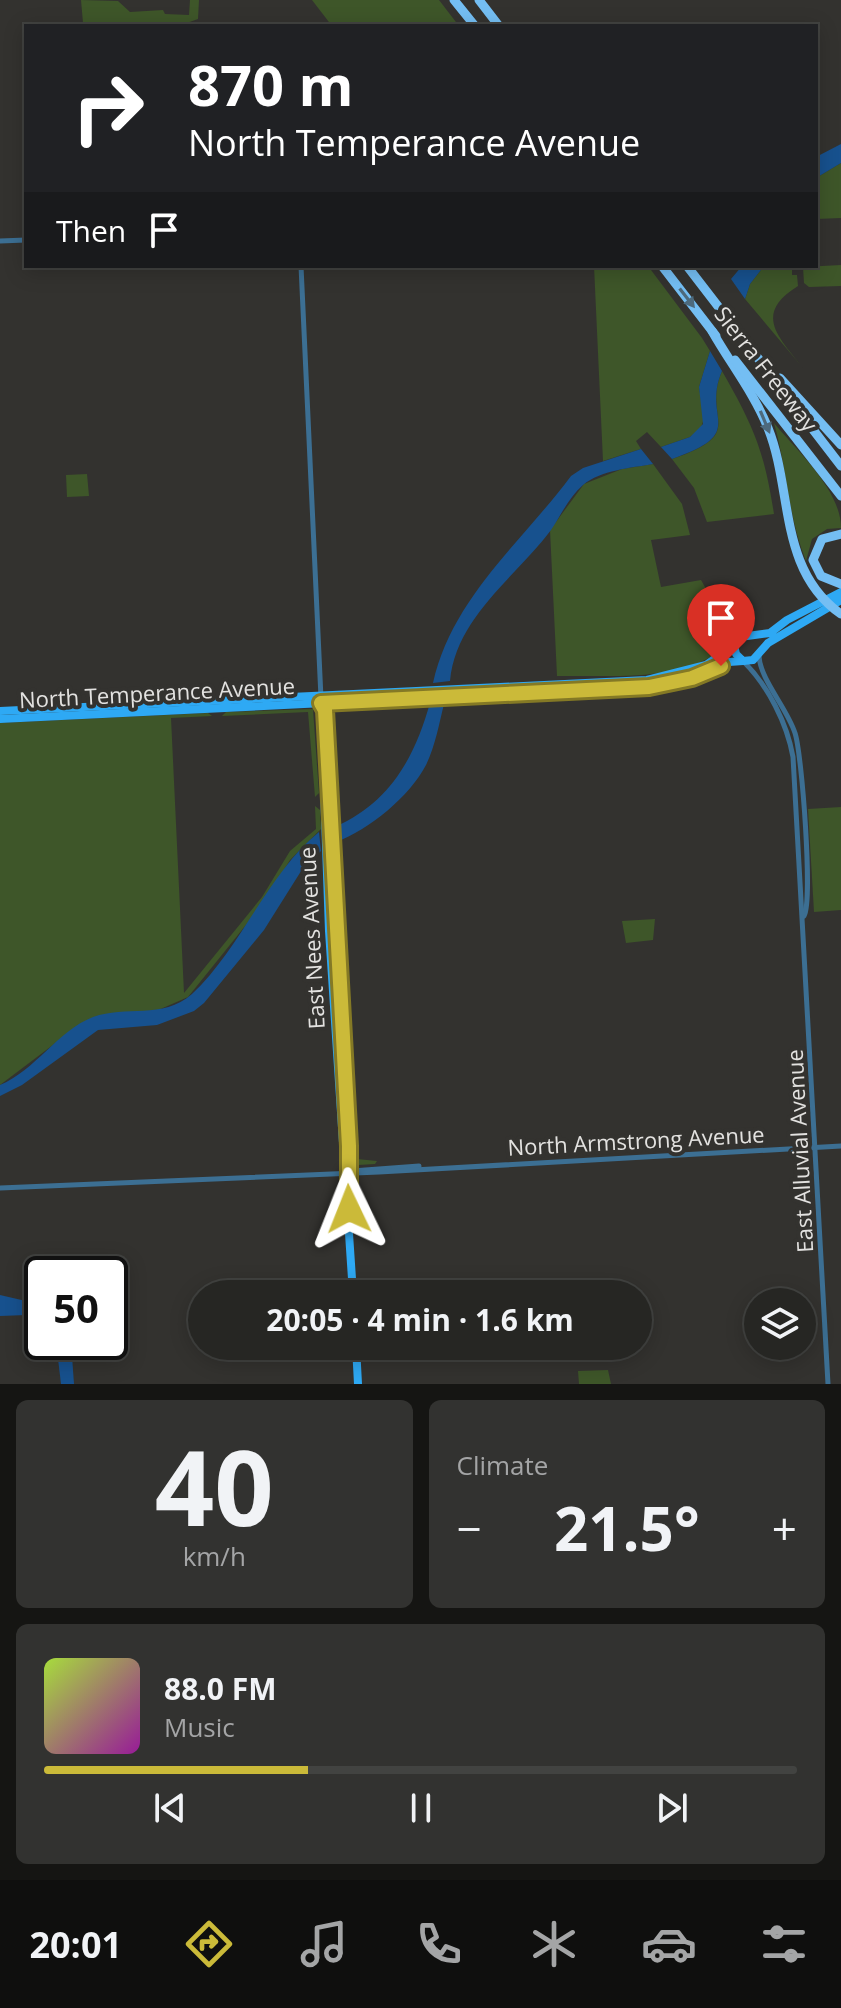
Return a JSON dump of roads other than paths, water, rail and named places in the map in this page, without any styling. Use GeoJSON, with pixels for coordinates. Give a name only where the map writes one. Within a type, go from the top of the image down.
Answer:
{"type":"FeatureCollection","features":[{"type":"Feature","properties":{"kind":"highway"},"geometry":{"type":"LineString","coordinates":[[454,0],[473,24]]}},
{"type":"Feature","properties":{"kind":"highway"},"geometry":{"type":"LineString","coordinates":[[479,0],[497,24]]}},
{"type":"Feature","properties":{"kind":"highway","name":"Sierra Freeway"},"geometry":{"type":"LineString","coordinates":[[664,268],[841,496]]}},
{"type":"Feature","properties":{"kind":"highway","name":"Sierra Freeway"},"geometry":{"type":"LineString","coordinates":[[689,268],[841,466]]}},
{"type":"Feature","properties":{"kind":"highway"},"geometry":{"type":"LineString","coordinates":[[712,331],[768,429],[789,535],[802,565],[828,603],[841,614]]}},
{"type":"Feature","properties":{"kind":"highway"},"geometry":{"type":"LineString","coordinates":[[755,353],[841,445]]}},
{"type":"Feature","properties":{"kind":"highway"},"geometry":{"type":"LineString","coordinates":[[841,534],[822,539],[814,550],[813,560],[821,576],[841,584]]}},
{"type":"Feature","properties":{"kind":"main road"},"geometry":{"type":"LineString","coordinates":[[841,592],[828,603],[768,643],[752,661],[743,661],[736,654],[734,645],[740,637],[768,634],[828,603],[841,600]]}},
{"type":"Feature","properties":{"kind":"main road"},"geometry":{"type":"LineString","coordinates":[[749,636],[756,641],[759,655]]}},
{"type":"Feature","properties":{"kind":"main road","name":"North Temperance Avenue"},"geometry":{"type":"LineString","coordinates":[[0,719],[658,678],[706,665],[734,645]]}},
{"type":"Feature","properties":{"kind":"main road","name":"North Temperance Avenue"},"geometry":{"type":"LineString","coordinates":[[0,711],[610,689],[667,685],[706,674],[729,662],[743,661]]}},
{"type":"Feature","properties":{"kind":"main road"},"geometry":{"type":"LineString","coordinates":[[610,689],[658,678]]}},
{"type":"Feature","properties":{"kind":"main road","name":"East Nees Avenue"},"geometry":{"type":"LineString","coordinates":[[321,699],[324,831],[334,991],[346,1083],[352,1280]]}},
{"type":"Feature","properties":{"kind":"main road","name":"East Nees Avenue"},"geometry":{"type":"LineString","coordinates":[[321,699],[325,710],[343,1167],[348,1171]]}},
{"type":"Feature","properties":{"kind":"main road"},"geometry":{"type":"LineString","coordinates":[[357,1360],[358,1384]]}},
{"type":"Feature","properties":{"kind":"street"},"geometry":{"type":"LineString","coordinates":[[0,241],[24,240]]}},
{"type":"Feature","properties":{"kind":"street","name":"East Nees Avenue"},"geometry":{"type":"LineString","coordinates":[[301,268],[321,699]]}},
{"type":"Feature","properties":{"kind":"street","name":"East Alluvial Avenue"},"geometry":{"type":"LineString","coordinates":[[759,655],[761,669],[786,711],[799,751],[807,887],[804,916]]}},
{"type":"Feature","properties":{"kind":"street","name":"East Alluvial Avenue"},"geometry":{"type":"LineString","coordinates":[[743,661],[763,686],[791,747],[804,916],[828,1384]]}},
{"type":"Feature","properties":{"kind":"street","name":"North Armstrong Avenue"},"geometry":{"type":"LineString","coordinates":[[0,1188],[841,1146]]}},
{"type":"Feature","properties":{"kind":"water"},"geometry":{"type":"Polygon","coordinates":[[[841,144],[841,163],[818,177],[818,156],[841,144]]]}},
{"type":"Feature","properties":{"kind":"water"},"geometry":{"type":"Polygon","coordinates":[[[740,268],[762,268],[750,284],[745,299],[731,279],[740,268]]]}},
{"type":"Feature","properties":{"kind":"water"},"geometry":{"type":"Polygon","coordinates":[[[710,351],[722,371],[717,388],[717,432],[710,441],[672,459],[661,447],[690,437],[703,424],[699,387],[710,351]]]}},
{"type":"Feature","properties":{"kind":"water"},"geometry":{"type":"Polygon","coordinates":[[[641,449],[653,464],[607,473],[590,480],[578,490],[537,548],[475,618],[463,637],[450,681],[433,683],[442,652],[472,598],[571,476],[583,468],[641,449]]]}},
{"type":"Feature","properties":{"kind":"water"},"geometry":{"type":"Polygon","coordinates":[[[430,703],[444,704],[432,751],[419,777],[387,811],[349,837],[336,842],[335,827],[371,805],[397,777],[416,742],[430,703]]]}},
{"type":"Feature","properties":{"kind":"water"},"geometry":{"type":"Polygon","coordinates":[[[319,832],[321,851],[303,868],[264,930],[204,1003],[194,1011],[157,1025],[98,1030],[22,1085],[0,1096],[0,1085],[25,1070],[80,1023],[105,1014],[169,1007],[192,994],[225,955],[285,868],[319,832]]]}},
{"type":"Feature","properties":{"kind":"water"},"geometry":{"type":"Polygon","coordinates":[[[0,1295],[24,1301],[24,1315],[0,1316],[0,1295]]]}},
{"type":"Feature","properties":{"kind":"water"},"geometry":{"type":"Polygon","coordinates":[[[58,1360],[72,1360],[74,1384],[61,1384],[58,1360]]]}}]}
